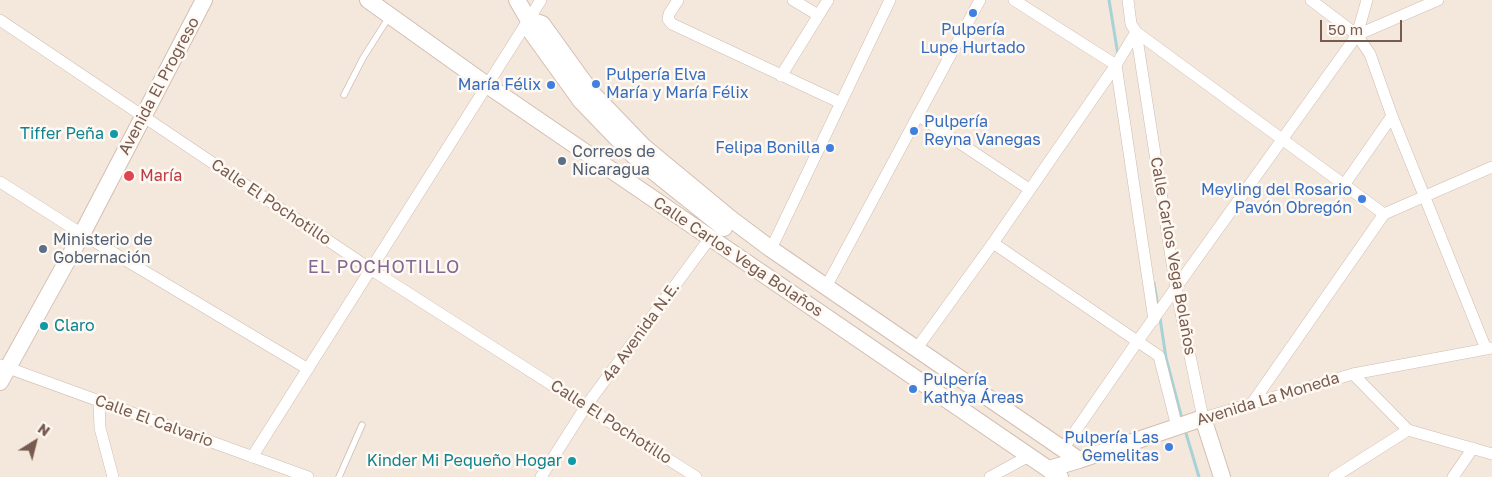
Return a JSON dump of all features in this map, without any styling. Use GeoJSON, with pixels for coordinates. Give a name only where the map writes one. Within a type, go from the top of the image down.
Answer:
{"type":"FeatureCollection","features":[{"type":"Feature","properties":{"kind":"street","name":"Avenida El Progreso"},"geometry":{"type":"LineString","coordinates":[[3,372],[82,234],[204,0]]}},
{"type":"Feature","properties":{"kind":"street","name":"Calle Carlos Vega Bolaños"},"geometry":{"type":"LineString","coordinates":[[368,0],[487,85],[720,232],[1055,473]]}},
{"type":"Feature","properties":{"kind":"street"},"geometry":{"type":"LineString","coordinates":[[517,0],[528,19],[532,33],[581,101],[634,156],[720,232]]}},
{"type":"Feature","properties":{"kind":"street"},"geometry":{"type":"LineString","coordinates":[[252,457],[541,0]]}},
{"type":"Feature","properties":{"kind":"street"},"geometry":{"type":"LineString","coordinates":[[678,0],[668,19],[672,24],[841,103]]}},
{"type":"Feature","properties":{"kind":"street"},"geometry":{"type":"LineString","coordinates":[[792,0],[818,15]]}},
{"type":"Feature","properties":{"kind":"street"},"geometry":{"type":"LineString","coordinates":[[781,76],[828,0]]}},
{"type":"Feature","properties":{"kind":"street"},"geometry":{"type":"LineString","coordinates":[[771,249],[890,0]]}},
{"type":"Feature","properties":{"kind":"street"},"geometry":{"type":"LineString","coordinates":[[826,287],[980,0]]}},
{"type":"Feature","properties":{"kind":"street","name":"Calle Carlos Vega Bolaños"},"geometry":{"type":"LineString","coordinates":[[1128,0],[1131,24],[1136,32],[1176,289],[1201,418],[1222,477]]}},
{"type":"Feature","properties":{"kind":"street"},"geometry":{"type":"LineString","coordinates":[[1311,0],[1357,35],[1370,54],[1424,198],[1489,349]]}},
{"type":"Feature","properties":{"kind":"street"},"geometry":{"type":"LineString","coordinates":[[1063,449],[1137,342],[1357,35],[1367,0]]}},
{"type":"Feature","properties":{"kind":"street"},"geometry":{"type":"LineString","coordinates":[[1357,35],[1438,0]]}},
{"type":"Feature","properties":{"kind":"street"},"geometry":{"type":"LineString","coordinates":[[1017,1],[1117,64],[1154,320]]}},
{"type":"Feature","properties":{"kind":"street","name":"Calle El Pochotillo"},"geometry":{"type":"LineString","coordinates":[[0,20],[372,270],[696,477]]}},
{"type":"Feature","properties":{"kind":"street"},"geometry":{"type":"LineString","coordinates":[[916,348],[993,243],[1117,64],[1136,32],[1384,214]]}},
{"type":"Feature","properties":{"kind":"street"},"geometry":{"type":"LineString","coordinates":[[919,116],[1029,189]]}},
{"type":"Feature","properties":{"kind":"street"},"geometry":{"type":"LineString","coordinates":[[1344,184],[1392,116]]}},
{"type":"Feature","properties":{"kind":"street"},"geometry":{"type":"LineString","coordinates":[[1253,402],[1384,214],[1492,167]]}},
{"type":"Feature","properties":{"kind":"street"},"geometry":{"type":"LineString","coordinates":[[0,182],[82,234],[308,369]]}},
{"type":"Feature","properties":{"kind":"street","name":"Calle Carlos Vega Bolaños"},"geometry":{"type":"LineString","coordinates":[[720,232],[771,249],[1079,460]]}},
{"type":"Feature","properties":{"kind":"street","name":"4a Avenida N.E."},"geometry":{"type":"LineString","coordinates":[[541,477],[586,406],[720,232]]}},
{"type":"Feature","properties":{"kind":"street"},"geometry":{"type":"LineString","coordinates":[[993,243],[1159,356],[1180,426]]}},
{"type":"Feature","properties":{"kind":"street","name":"Avenida La Moneda"},"geometry":{"type":"LineString","coordinates":[[1055,473],[1079,460],[1253,402],[1353,374],[1489,349]]}},
{"type":"Feature","properties":{"kind":"street","name":"Calle El Calvario"},"geometry":{"type":"LineString","coordinates":[[3,372],[99,402],[308,477]]}},
{"type":"Feature","properties":{"kind":"street"},"geometry":{"type":"LineString","coordinates":[[1353,374],[1408,430],[1492,454]]}},
{"type":"Feature","properties":{"kind":"street"},"geometry":{"type":"LineString","coordinates":[[99,402],[100,428],[113,477]]}},
{"type":"Feature","properties":{"kind":"street"},"geometry":{"type":"LineString","coordinates":[[1334,477],[1408,430]]}},
{"type":"Feature","properties":{"kind":"street"},"geometry":{"type":"LineString","coordinates":[[1453,477],[1473,448]]}},
{"type":"Feature","properties":{"kind":"street"},"geometry":{"type":"LineString","coordinates":[[990,477],[1029,456]]}},
{"type":"Feature","properties":{"kind":"lane"},"geometry":{"type":"LineString","coordinates":[[344,95],[363,58],[390,16]]}},
{"type":"Feature","properties":{"kind":"lane"},"geometry":{"type":"LineString","coordinates":[[339,477],[362,425]]}},
{"type":"Feature","properties":{"kind":"shaded area"},"geometry":{"type":"Polygon","coordinates":[[[0,0],[1492,0],[1492,477],[0,477],[0,0]]]}},
{"type":"Feature","properties":{"kind":"waterway"},"geometry":{"type":"LineString","coordinates":[[1109,0],[1118,55]]}},
{"type":"Feature","properties":{"kind":"waterway"},"geometry":{"type":"LineString","coordinates":[[1154,283],[1158,307]]}},
{"type":"Feature","properties":{"kind":"waterway"},"geometry":{"type":"LineString","coordinates":[[1160,318],[1166,358],[1182,419]]}},
{"type":"Feature","properties":{"kind":"waterway"},"geometry":{"type":"LineString","coordinates":[[1185,430],[1199,477]]}},
{"type":"Feature","properties":{"kind":"place","name":"Pulpería Lupe Hurtado"},"geometry":{"type":"Point","coordinates":[973,13]}},
{"type":"Feature","properties":{"kind":"place","name":"Pulpería Elva María y María Félix"},"geometry":{"type":"Point","coordinates":[596,84]}},
{"type":"Feature","properties":{"kind":"place","name":"María Félix"},"geometry":{"type":"Point","coordinates":[551,85]}},
{"type":"Feature","properties":{"kind":"place","name":"Pulpería Reyna Vanegas"},"geometry":{"type":"Point","coordinates":[914,131]}},
{"type":"Feature","properties":{"kind":"place","name":"Tiffer Peña"},"geometry":{"type":"Point","coordinates":[114,134]}},
{"type":"Feature","properties":{"kind":"place","name":"Felipa Bonilla"},"geometry":{"type":"Point","coordinates":[830,148]}},
{"type":"Feature","properties":{"kind":"place","name":"Correos de Nicaragua"},"geometry":{"type":"Point","coordinates":[562,161]}},
{"type":"Feature","properties":{"kind":"place","name":"María"},"geometry":{"type":"Point","coordinates":[129,176]}},
{"type":"Feature","properties":{"kind":"place","name":"Meyling del Rosario Pavón Obregón"},"geometry":{"type":"Point","coordinates":[1362,199]}},
{"type":"Feature","properties":{"kind":"place","name":"Ministerio de Gobernación"},"geometry":{"type":"Point","coordinates":[43,249]}},
{"type":"Feature","properties":{"kind":"place","name":"Claro"},"geometry":{"type":"Point","coordinates":[44,326]}},
{"type":"Feature","properties":{"kind":"place","name":"Pulpería Kathya Áreas"},"geometry":{"type":"Point","coordinates":[913,389]}},
{"type":"Feature","properties":{"kind":"place","name":"Pulpería Las Gemelitas"},"geometry":{"type":"Point","coordinates":[1169,447]}},
{"type":"Feature","properties":{"kind":"place","name":"Kinder Mi Pequeño Hogar"},"geometry":{"type":"Point","coordinates":[572,461]}},
{"type":"Feature","properties":{"kind":"district","name":"EL POCHOTILLO"},"geometry":{"type":"Point","coordinates":[384,267]}}]}
